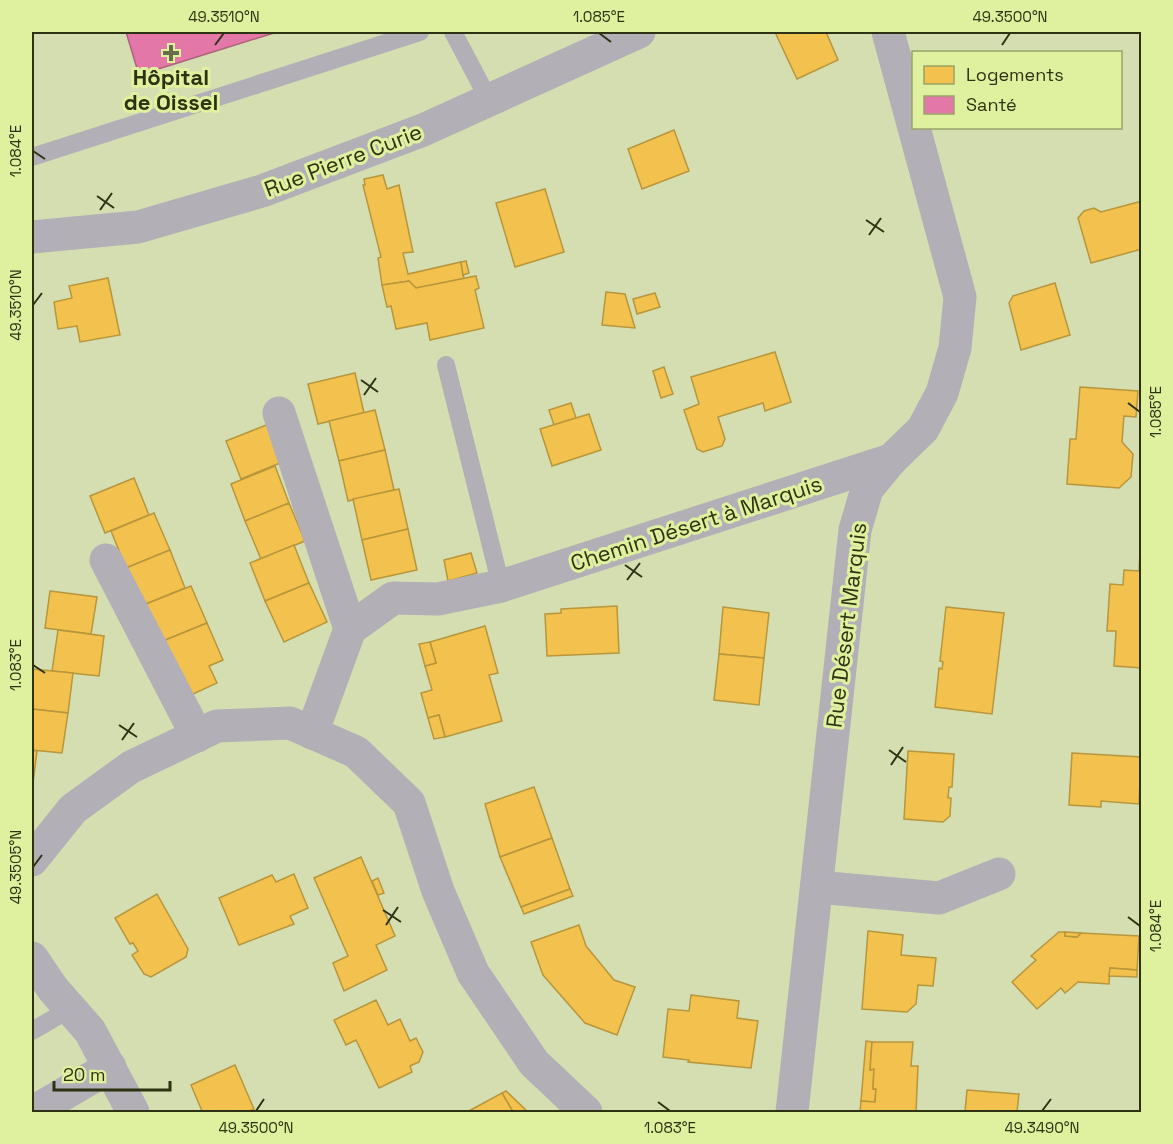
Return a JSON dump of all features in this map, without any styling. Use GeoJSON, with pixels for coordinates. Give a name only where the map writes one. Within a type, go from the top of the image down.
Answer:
{"type":"FeatureCollection","features":[{"type":"Feature","properties":{"kind":"street","name":"Rue Pierre Curie"},"geometry":{"type":"LineString","coordinates":[[32,237],[138,227],[262,191],[423,130],[639,32]]}},
{"type":"Feature","properties":{"kind":"street","name":"Rue Désert Marquis"},"geometry":{"type":"LineString","coordinates":[[888,32],[912,120]]}},
{"type":"Feature","properties":{"kind":"street","name":"Rue Désert Marquis"},"geometry":{"type":"LineString","coordinates":[[792,1113],[855,530],[867,489],[891,460],[923,429],[942,393],[955,348],[960,297],[914,129]]}},
{"type":"Feature","properties":{"kind":"street"},"geometry":{"type":"LineString","coordinates":[[279,413],[350,629],[312,733]]}},
{"type":"Feature","properties":{"kind":"street","name":"Chemin Désert à Marquis"},"geometry":{"type":"LineString","coordinates":[[350,629],[393,598],[438,600],[501,586],[891,460]]}},
{"type":"Feature","properties":{"kind":"street"},"geometry":{"type":"LineString","coordinates":[[106,560],[197,736]]}},
{"type":"Feature","properties":{"kind":"street"},"geometry":{"type":"LineString","coordinates":[[32,860],[73,809],[131,767],[217,726],[290,723],[356,752],[409,803],[438,891],[473,973],[534,1063],[586,1113]]}},
{"type":"Feature","properties":{"kind":"street"},"geometry":{"type":"LineString","coordinates":[[817,887],[939,898],[999,874]]}},
{"type":"Feature","properties":{"kind":"street"},"geometry":{"type":"LineString","coordinates":[[32,958],[70,1009],[90,1031],[133,1113]]}},
{"type":"Feature","properties":{"kind":"street"},"geometry":{"type":"LineString","coordinates":[[33,1113],[110,1067]]}},
{"type":"Feature","properties":{"kind":"lane"},"geometry":{"type":"LineString","coordinates":[[32,157],[420,32]]}},
{"type":"Feature","properties":{"kind":"lane"},"geometry":{"type":"LineString","coordinates":[[453,32],[489,100]]}},
{"type":"Feature","properties":{"kind":"lane"},"geometry":{"type":"LineString","coordinates":[[446,365],[501,586]]}},
{"type":"Feature","properties":{"kind":"lane"},"geometry":{"type":"LineString","coordinates":[[32,1031],[70,1009]]}},
{"type":"Feature","properties":{"kind":"building: Logements"},"geometry":{"type":"Polygon","coordinates":[[[775,32],[826,32],[838,60],[797,79],[775,32]]]}},
{"type":"Feature","properties":{"kind":"building: Logements"},"geometry":{"type":"Polygon","coordinates":[[[674,130],[689,171],[642,189],[628,149],[674,130]]]}},
{"type":"Feature","properties":{"kind":"building: Logements"},"geometry":{"type":"Polygon","coordinates":[[[383,175],[387,189],[399,185],[413,252],[403,253],[408,274],[461,262],[464,279],[416,288],[409,281],[382,285],[378,258],[381,257],[363,185],[365,185],[364,179],[383,175]]]}},
{"type":"Feature","properties":{"kind":"building: Logements"},"geometry":{"type":"Polygon","coordinates":[[[545,189],[564,252],[515,267],[496,203],[545,189]]]}},
{"type":"Feature","properties":{"kind":"building: Logements"},"geometry":{"type":"Polygon","coordinates":[[[1142,201],[1142,249],[1091,263],[1078,218],[1084,211],[1094,208],[1101,212],[1142,201]]]}},
{"type":"Feature","properties":{"kind":"building: Logements"},"geometry":{"type":"Polygon","coordinates":[[[466,261],[469,273],[463,275],[461,262],[466,261]]]}},
{"type":"Feature","properties":{"kind":"building: Logements"},"geometry":{"type":"Polygon","coordinates":[[[476,276],[479,288],[475,290],[484,328],[430,340],[427,323],[396,329],[391,306],[387,307],[382,285],[409,281],[416,288],[476,276]]]}},
{"type":"Feature","properties":{"kind":"building: Logements"},"geometry":{"type":"Polygon","coordinates":[[[108,278],[120,335],[80,342],[77,326],[58,329],[54,302],[72,298],[69,286],[108,278]]]}},
{"type":"Feature","properties":{"kind":"building: Logements"},"geometry":{"type":"Polygon","coordinates":[[[1055,283],[1070,335],[1021,350],[1009,303],[1013,296],[1055,283]]]}},
{"type":"Feature","properties":{"kind":"building: Logements"},"geometry":{"type":"Polygon","coordinates":[[[606,292],[625,294],[635,328],[602,325],[606,292]]]}},
{"type":"Feature","properties":{"kind":"building: Logements"},"geometry":{"type":"Polygon","coordinates":[[[655,293],[660,307],[637,314],[633,299],[655,293]]]}},
{"type":"Feature","properties":{"kind":"building: Logements"},"geometry":{"type":"Polygon","coordinates":[[[775,352],[791,402],[765,411],[763,403],[718,417],[725,439],[722,446],[703,452],[697,449],[684,410],[699,404],[691,377],[775,352]]]}},
{"type":"Feature","properties":{"kind":"building: Logements"},"geometry":{"type":"Polygon","coordinates":[[[664,367],[673,394],[661,398],[653,371],[664,367]]]}},
{"type":"Feature","properties":{"kind":"building: Logements"},"geometry":{"type":"Polygon","coordinates":[[[355,373],[364,413],[318,424],[308,384],[355,373]]]}},
{"type":"Feature","properties":{"kind":"building: Logements"},"geometry":{"type":"Polygon","coordinates":[[[1080,387],[1138,391],[1136,417],[1124,416],[1122,442],[1133,454],[1131,477],[1119,488],[1067,484],[1070,439],[1076,439],[1080,387]]]}},
{"type":"Feature","properties":{"kind":"building: Logements"},"geometry":{"type":"Polygon","coordinates":[[[571,403],[576,418],[554,425],[549,410],[571,403]]]}},
{"type":"Feature","properties":{"kind":"building: Logements"},"geometry":{"type":"Polygon","coordinates":[[[375,410],[385,450],[339,461],[329,421],[375,410]]]}},
{"type":"Feature","properties":{"kind":"building: Logements"},"geometry":{"type":"Polygon","coordinates":[[[589,414],[601,450],[552,466],[540,429],[589,414]]]}},
{"type":"Feature","properties":{"kind":"building: Logements"},"geometry":{"type":"Polygon","coordinates":[[[269,424],[285,461],[241,479],[226,441],[269,424]]]}},
{"type":"Feature","properties":{"kind":"building: Logements"},"geometry":{"type":"Polygon","coordinates":[[[385,450],[394,490],[348,501],[339,461],[385,450]]]}},
{"type":"Feature","properties":{"kind":"building: Logements"},"geometry":{"type":"Polygon","coordinates":[[[275,466],[289,503],[245,521],[231,484],[275,466]]]}},
{"type":"Feature","properties":{"kind":"building: Logements"},"geometry":{"type":"Polygon","coordinates":[[[134,478],[149,515],[105,533],[90,496],[134,478]]]}},
{"type":"Feature","properties":{"kind":"building: Logements"},"geometry":{"type":"Polygon","coordinates":[[[399,489],[408,529],[362,540],[353,499],[399,489]]]}},
{"type":"Feature","properties":{"kind":"building: Logements"},"geometry":{"type":"Polygon","coordinates":[[[289,503],[305,541],[261,559],[245,521],[289,503]]]}},
{"type":"Feature","properties":{"kind":"building: Logements"},"geometry":{"type":"Polygon","coordinates":[[[154,513],[170,550],[126,568],[111,531],[154,513]]]}},
{"type":"Feature","properties":{"kind":"building: Logements"},"geometry":{"type":"Polygon","coordinates":[[[408,529],[417,570],[371,580],[362,540],[408,529]]]}},
{"type":"Feature","properties":{"kind":"building: Logements"},"geometry":{"type":"Polygon","coordinates":[[[1141,532],[1142,668],[1114,666],[1116,631],[1107,631],[1110,584],[1123,585],[1124,570],[1139,571],[1141,532]]]}},
{"type":"Feature","properties":{"kind":"building: Logements"},"geometry":{"type":"Polygon","coordinates":[[[294,545],[309,583],[265,601],[250,563],[294,545]]]}},
{"type":"Feature","properties":{"kind":"building: Logements"},"geometry":{"type":"Polygon","coordinates":[[[170,550],[185,588],[141,606],[126,568],[170,550]]]}},
{"type":"Feature","properties":{"kind":"building: Logements"},"geometry":{"type":"Polygon","coordinates":[[[471,553],[477,573],[448,581],[444,560],[471,553]]]}},
{"type":"Feature","properties":{"kind":"building: Logements"},"geometry":{"type":"Polygon","coordinates":[[[309,583],[327,622],[284,642],[265,601],[309,583]]]}},
{"type":"Feature","properties":{"kind":"building: Logements"},"geometry":{"type":"Polygon","coordinates":[[[191,586],[207,623],[163,641],[146,604],[191,586]]]}},
{"type":"Feature","properties":{"kind":"building: Logements"},"geometry":{"type":"Polygon","coordinates":[[[50,591],[97,597],[91,634],[45,628],[50,591]]]}},
{"type":"Feature","properties":{"kind":"building: Logements"},"geometry":{"type":"Polygon","coordinates":[[[617,606],[619,653],[547,656],[545,614],[561,613],[561,609],[617,606]]]}},
{"type":"Feature","properties":{"kind":"building: Logements"},"geometry":{"type":"Polygon","coordinates":[[[723,607],[769,613],[764,658],[719,654],[723,607]]]}},
{"type":"Feature","properties":{"kind":"building: Logements"},"geometry":{"type":"Polygon","coordinates":[[[946,607],[1004,613],[992,714],[935,707],[939,668],[942,669],[943,662],[940,661],[946,607]]]}},
{"type":"Feature","properties":{"kind":"building: Logements"},"geometry":{"type":"Polygon","coordinates":[[[207,623],[223,660],[209,666],[217,683],[191,695],[163,641],[207,623]]]}},
{"type":"Feature","properties":{"kind":"building: Logements"},"geometry":{"type":"Polygon","coordinates":[[[485,626],[498,673],[489,675],[502,721],[445,737],[439,715],[428,718],[421,693],[432,690],[425,666],[436,663],[430,642],[485,626]]]}},
{"type":"Feature","properties":{"kind":"building: Logements"},"geometry":{"type":"Polygon","coordinates":[[[58,630],[104,636],[99,676],[52,671],[58,630]]]}},
{"type":"Feature","properties":{"kind":"building: Logements"},"geometry":{"type":"Polygon","coordinates":[[[430,642],[436,663],[425,666],[419,644],[430,642]]]}},
{"type":"Feature","properties":{"kind":"building: Logements"},"geometry":{"type":"Polygon","coordinates":[[[719,654],[764,658],[759,705],[714,700],[719,654]]]}},
{"type":"Feature","properties":{"kind":"building: Logements"},"geometry":{"type":"Polygon","coordinates":[[[32,669],[73,673],[68,713],[32,709],[32,669]]]}},
{"type":"Feature","properties":{"kind":"building: Logements"},"geometry":{"type":"Polygon","coordinates":[[[32,709],[68,713],[62,753],[32,750],[32,709]]]}},
{"type":"Feature","properties":{"kind":"building: Logements"},"geometry":{"type":"Polygon","coordinates":[[[439,715],[445,737],[434,739],[428,718],[439,715]]]}},
{"type":"Feature","properties":{"kind":"building: Logements"},"geometry":{"type":"Polygon","coordinates":[[[32,750],[37,751],[32,791],[32,750]]]}},
{"type":"Feature","properties":{"kind":"building: Logements"},"geometry":{"type":"Polygon","coordinates":[[[908,751],[954,754],[952,787],[949,787],[948,798],[951,798],[950,816],[943,822],[904,819],[908,751]]]}},
{"type":"Feature","properties":{"kind":"building: Logements"},"geometry":{"type":"Polygon","coordinates":[[[1072,753],[1141,757],[1139,804],[1101,801],[1101,807],[1069,805],[1072,753]]]}},
{"type":"Feature","properties":{"kind":"building: Logements"},"geometry":{"type":"Polygon","coordinates":[[[534,787],[552,838],[500,857],[485,804],[534,787]]]}},
{"type":"Feature","properties":{"kind":"building: Logements"},"geometry":{"type":"Polygon","coordinates":[[[552,838],[570,889],[521,907],[500,857],[552,838]]]}},
{"type":"Feature","properties":{"kind":"building: Logements"},"geometry":{"type":"Polygon","coordinates":[[[361,857],[395,936],[376,945],[387,970],[344,991],[333,963],[348,956],[314,878],[361,857]]]}},
{"type":"Feature","properties":{"kind":"building: Logements"},"geometry":{"type":"Polygon","coordinates":[[[294,874],[308,908],[290,916],[294,924],[239,945],[219,898],[272,875],[276,882],[294,874]]]}},
{"type":"Feature","properties":{"kind":"building: Logements"},"geometry":{"type":"Polygon","coordinates":[[[378,878],[384,893],[378,895],[372,881],[378,878]]]}},
{"type":"Feature","properties":{"kind":"building: Logements"},"geometry":{"type":"Polygon","coordinates":[[[570,889],[573,896],[524,914],[521,907],[570,889]]]}},
{"type":"Feature","properties":{"kind":"building: Logements"},"geometry":{"type":"Polygon","coordinates":[[[157,894],[188,949],[186,957],[151,977],[144,974],[132,955],[138,951],[133,943],[130,944],[115,918],[157,894]]]}},
{"type":"Feature","properties":{"kind":"building: Logements"},"geometry":{"type":"Polygon","coordinates":[[[579,925],[586,946],[614,980],[635,987],[617,1035],[585,1023],[543,975],[531,942],[579,925]]]}},
{"type":"Feature","properties":{"kind":"building: Logements"},"geometry":{"type":"Polygon","coordinates":[[[868,931],[903,935],[901,955],[936,958],[933,986],[918,985],[916,1004],[907,1012],[862,1009],[868,931]]]}},
{"type":"Feature","properties":{"kind":"building: Logements"},"geometry":{"type":"Polygon","coordinates":[[[1059,932],[1065,932],[1065,936],[1077,937],[1081,933],[1139,936],[1137,970],[1110,968],[1109,984],[1078,982],[1065,993],[1061,988],[1037,1009],[1012,982],[1036,960],[1031,956],[1059,932]]]}},
{"type":"Feature","properties":{"kind":"building: Logements"},"geometry":{"type":"Polygon","coordinates":[[[1065,932],[1081,933],[1077,937],[1065,936],[1065,932]]]}},
{"type":"Feature","properties":{"kind":"building: Logements"},"geometry":{"type":"Polygon","coordinates":[[[1110,968],[1137,970],[1137,977],[1109,976],[1110,968]]]}},
{"type":"Feature","properties":{"kind":"building: Logements"},"geometry":{"type":"Polygon","coordinates":[[[691,995],[739,1001],[737,1018],[758,1021],[751,1068],[688,1062],[689,1060],[663,1057],[668,1009],[689,1011],[691,995]]]}},
{"type":"Feature","properties":{"kind":"building: Logements"},"geometry":{"type":"Polygon","coordinates":[[[376,1000],[388,1025],[400,1019],[410,1041],[416,1038],[423,1052],[419,1062],[410,1066],[412,1072],[379,1088],[356,1040],[346,1045],[334,1020],[376,1000]]]}},
{"type":"Feature","properties":{"kind":"building: Logements"},"geometry":{"type":"Polygon","coordinates":[[[866,1041],[872,1042],[870,1070],[874,1069],[875,1102],[861,1101],[866,1041]]]}},
{"type":"Feature","properties":{"kind":"building: Logements"},"geometry":{"type":"Polygon","coordinates":[[[872,1042],[913,1042],[911,1066],[918,1066],[916,1112],[860,1112],[861,1101],[875,1102],[874,1069],[870,1070],[872,1042]]]}},
{"type":"Feature","properties":{"kind":"building: Logements"},"geometry":{"type":"Polygon","coordinates":[[[235,1065],[254,1109],[247,1112],[198,1112],[202,1111],[191,1085],[235,1065]]]}},
{"type":"Feature","properties":{"kind":"building: Logements"},"geometry":{"type":"Polygon","coordinates":[[[967,1090],[1019,1094],[1017,1112],[965,1112],[967,1090]]]}},
{"type":"Feature","properties":{"kind":"building: Logements"},"geometry":{"type":"Polygon","coordinates":[[[506,1091],[528,1112],[513,1112],[502,1093],[506,1091]]]}},
{"type":"Feature","properties":{"kind":"building: Logements"},"geometry":{"type":"Polygon","coordinates":[[[502,1093],[513,1112],[467,1112],[502,1093]]]}},
{"type":"Feature","properties":{"kind":"building: Santé","name":"Hôpital de Oissel"},"geometry":{"type":"Polygon","coordinates":[[[126,32],[277,32],[139,75],[126,32]]]}},
{"type":"Feature","properties":{"kind":"place","name":"Hôpital de Oissel"},"geometry":{"type":"Point","coordinates":[171,53]}}]}
